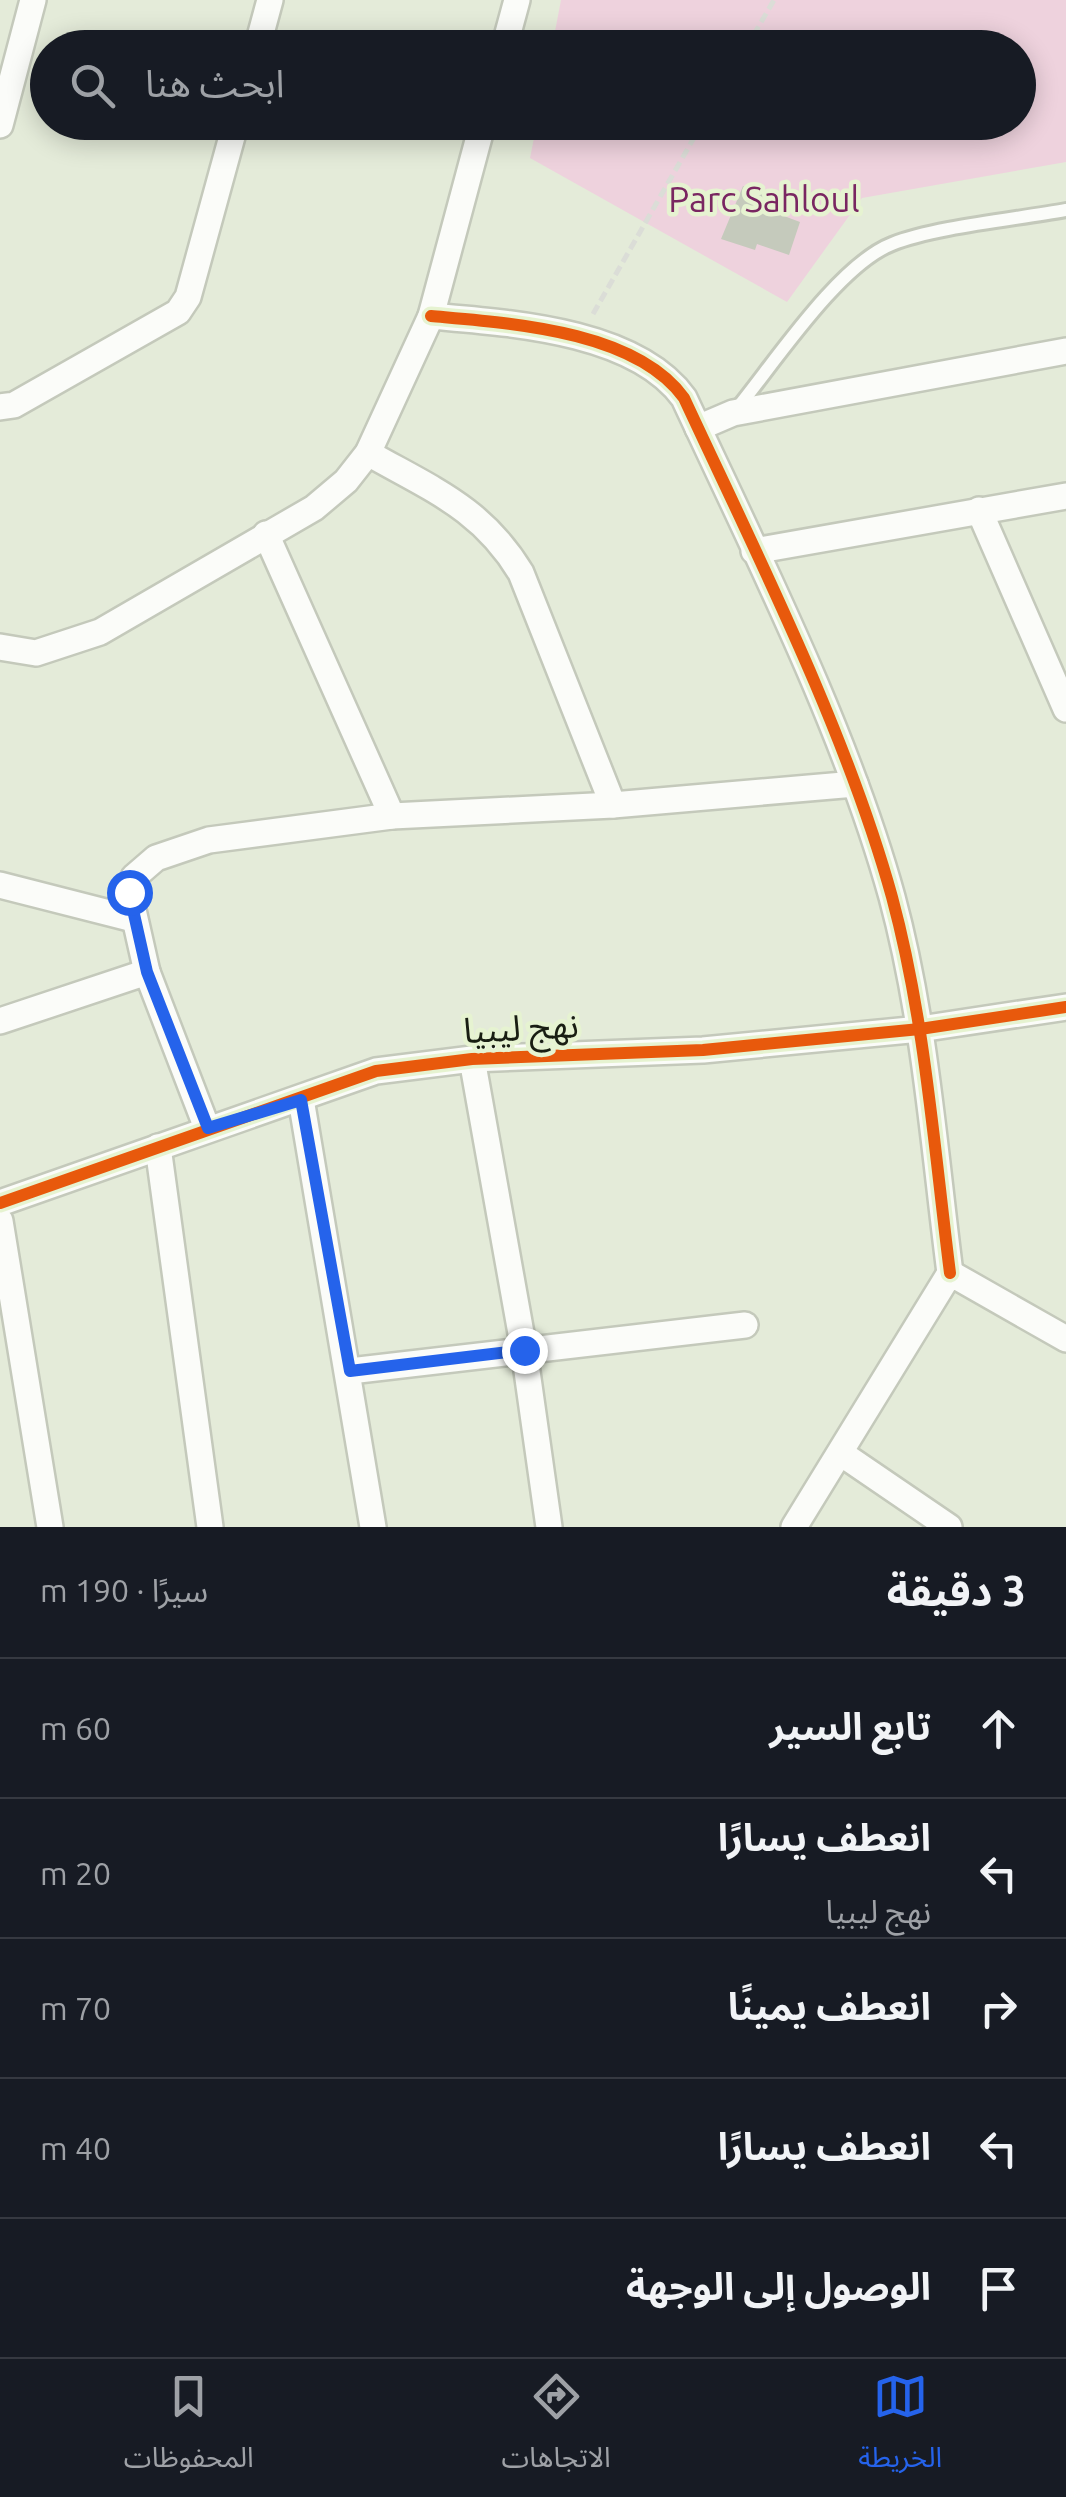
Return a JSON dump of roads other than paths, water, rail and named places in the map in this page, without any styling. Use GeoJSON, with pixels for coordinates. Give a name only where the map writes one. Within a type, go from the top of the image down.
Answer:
{"type":"FeatureCollection","features":[{"type":"Feature","properties":{"kind":"street"},"geometry":{"type":"LineString","coordinates":[[0,125],[33,0]]}},
{"type":"Feature","properties":{"kind":"street"},"geometry":{"type":"LineString","coordinates":[[262,30],[270,0]]}},
{"type":"Feature","properties":{"kind":"street"},"geometry":{"type":"LineString","coordinates":[[509,30],[517,0]]}},
{"type":"Feature","properties":{"kind":"street"},"geometry":{"type":"LineString","coordinates":[[0,407],[14,405],[178,312],[188,297],[231,140]]}},
{"type":"Feature","properties":{"kind":"street"},"geometry":{"type":"LineString","coordinates":[[0,648],[36,653],[100,632],[314,508],[346,481],[368,453],[430,316],[478,140]]}},
{"type":"Feature","properties":{"kind":"street"},"geometry":{"type":"LineString","coordinates":[[430,316],[501,322],[580,338],[638,357],[659,370],[684,398],[854,784],[892,898],[920,1029],[950,1273],[794,1527]]}},
{"type":"Feature","properties":{"kind":"street"},"geometry":{"type":"LineString","coordinates":[[698,428],[733,413],[1066,351]]}},
{"type":"Feature","properties":{"kind":"street"},"geometry":{"type":"LineString","coordinates":[[368,453],[480,518],[504,544],[521,573],[614,804]]}},
{"type":"Feature","properties":{"kind":"street"},"geometry":{"type":"LineString","coordinates":[[754,551],[1066,496]]}},
{"type":"Feature","properties":{"kind":"street"},"geometry":{"type":"LineString","coordinates":[[979,510],[1066,709]]}},
{"type":"Feature","properties":{"kind":"street"},"geometry":{"type":"LineString","coordinates":[[266,534],[392,816]]}},
{"type":"Feature","properties":{"kind":"street"},"geometry":{"type":"LineString","coordinates":[[208,1128],[147,972],[128,902],[134,877],[170,852],[209,840],[392,816],[614,804],[854,784]]}},
{"type":"Feature","properties":{"kind":"street"},"geometry":{"type":"LineString","coordinates":[[0,884],[132,920]]}},
{"type":"Feature","properties":{"kind":"street"},"geometry":{"type":"LineString","coordinates":[[0,1021],[147,972]]}},
{"type":"Feature","properties":{"kind":"street","name":"نهج ليبيا"},"geometry":{"type":"LineString","coordinates":[[0,1202],[376,1071],[472,1059],[703,1050],[920,1029],[1066,1007]]}},
{"type":"Feature","properties":{"kind":"street"},"geometry":{"type":"LineString","coordinates":[[472,1059],[524,1350],[550,1527]]}},
{"type":"Feature","properties":{"kind":"street"},"geometry":{"type":"LineString","coordinates":[[301,1100],[350,1371],[373,1527]]}},
{"type":"Feature","properties":{"kind":"street"},"geometry":{"type":"LineString","coordinates":[[158,1147],[210,1527]]}},
{"type":"Feature","properties":{"kind":"street"},"geometry":{"type":"LineString","coordinates":[[0,1221],[50,1527]]}},
{"type":"Feature","properties":{"kind":"street"},"geometry":{"type":"LineString","coordinates":[[950,1273],[1066,1340]]}},
{"type":"Feature","properties":{"kind":"street"},"geometry":{"type":"LineString","coordinates":[[350,1371],[745,1324]]}},
{"type":"Feature","properties":{"kind":"street"},"geometry":{"type":"LineString","coordinates":[[842,1454],[949,1527]]}},
{"type":"Feature","properties":{"kind":"lane"},"geometry":{"type":"LineString","coordinates":[[733,413],[846,276],[868,256],[894,242],[1066,210]]}},
{"type":"Feature","properties":{"kind":"park label","name":"Parc Sahloul"},"geometry":{"type":"Point","coordinates":[764,200]}}]}
